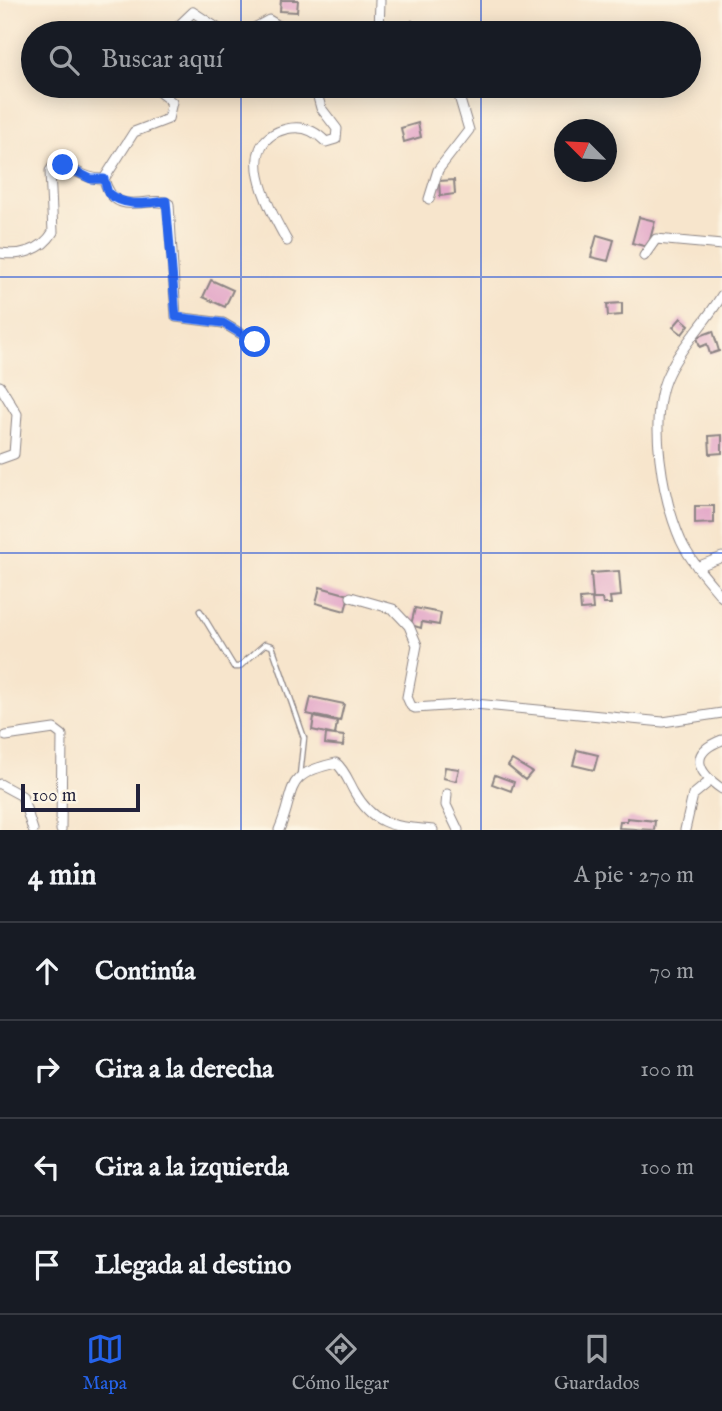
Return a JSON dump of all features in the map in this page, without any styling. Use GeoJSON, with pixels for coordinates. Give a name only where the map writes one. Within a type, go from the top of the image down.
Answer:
{"type":"FeatureCollection","features":[{"type":"Feature","properties":{"kind":"street"},"geometry":{"type":"LineString","coordinates":[[379,21],[380,0]]}},
{"type":"Feature","properties":{"kind":"street"},"geometry":{"type":"LineString","coordinates":[[184,21],[193,12],[207,21]]}},
{"type":"Feature","properties":{"kind":"street"},"geometry":{"type":"LineString","coordinates":[[166,98],[172,102],[168,119],[134,132],[104,179],[108,193],[119,200],[138,204],[169,204],[176,317],[223,323],[255,342]]}},
{"type":"Feature","properties":{"kind":"street"},"geometry":{"type":"LineString","coordinates":[[287,241],[262,195],[259,151],[268,136],[293,128],[311,130],[326,142],[336,139],[337,129],[321,108],[318,98]]}},
{"type":"Feature","properties":{"kind":"street"},"geometry":{"type":"LineString","coordinates":[[429,199],[438,170],[469,130],[460,98]]}},
{"type":"Feature","properties":{"kind":"street"},"geometry":{"type":"LineString","coordinates":[[0,253],[17,255],[48,240],[53,232],[50,171],[54,165],[63,165],[91,179],[104,179]]}},
{"type":"Feature","properties":{"kind":"street"},"geometry":{"type":"LineString","coordinates":[[644,256],[656,239],[722,244]]}},
{"type":"Feature","properties":{"kind":"street"},"geometry":{"type":"LineString","coordinates":[[722,295],[684,344],[666,377],[659,433],[663,483],[681,541],[697,567],[722,597]]}},
{"type":"Feature","properties":{"kind":"street"},"geometry":{"type":"LineString","coordinates":[[0,386],[17,414],[14,454],[0,459]]}},
{"type":"Feature","properties":{"kind":"street"},"geometry":{"type":"LineString","coordinates":[[697,567],[722,556]]}},
{"type":"Feature","properties":{"kind":"street"},"geometry":{"type":"LineString","coordinates":[[351,597],[393,609],[409,626],[417,645],[407,697],[415,708],[475,704],[663,722],[722,713]]}},
{"type":"Feature","properties":{"kind":"street"},"geometry":{"type":"LineString","coordinates":[[6,736],[54,730],[62,735],[61,830]]}},
{"type":"Feature","properties":{"kind":"street"},"geometry":{"type":"LineString","coordinates":[[722,740],[702,752],[699,760],[701,769],[710,781],[722,789]]}},
{"type":"Feature","properties":{"kind":"street"},"geometry":{"type":"LineString","coordinates":[[279,830],[290,791],[300,776],[339,764],[366,809],[383,822],[405,829],[433,830]]}},
{"type":"Feature","properties":{"kind":"street"},"geometry":{"type":"LineString","coordinates":[[684,830],[693,795],[710,781]]}},
{"type":"Feature","properties":{"kind":"street"},"geometry":{"type":"LineString","coordinates":[[0,784],[22,796],[33,830]]}},
{"type":"Feature","properties":{"kind":"street"},"geometry":{"type":"LineString","coordinates":[[447,794],[446,805],[458,830]]}},
{"type":"Feature","properties":{"kind":"lane"},"geometry":{"type":"LineString","coordinates":[[200,611],[234,667],[239,667],[265,644],[272,646],[304,738],[300,776]]}},
{"type":"Feature","properties":{"kind":"building"},"geometry":{"type":"Polygon","coordinates":[[[281,0],[298,0],[297,12],[280,11],[281,0]]]}},
{"type":"Feature","properties":{"kind":"building"},"geometry":{"type":"Polygon","coordinates":[[[418,123],[421,137],[404,142],[401,128],[418,123]]]}},
{"type":"Feature","properties":{"kind":"building"},"geometry":{"type":"Polygon","coordinates":[[[454,180],[455,194],[440,196],[439,181],[454,180]]]}},
{"type":"Feature","properties":{"kind":"building"},"geometry":{"type":"Polygon","coordinates":[[[639,217],[655,221],[648,247],[632,243],[639,217]]]}},
{"type":"Feature","properties":{"kind":"building"},"geometry":{"type":"Polygon","coordinates":[[[597,235],[614,240],[608,261],[591,257],[597,235]]]}},
{"type":"Feature","properties":{"kind":"building"},"geometry":{"type":"Polygon","coordinates":[[[211,280],[233,290],[225,307],[203,297],[211,280]]]}},
{"type":"Feature","properties":{"kind":"building"},"geometry":{"type":"Polygon","coordinates":[[[622,303],[622,315],[608,316],[607,304],[622,303]]]}},
{"type":"Feature","properties":{"kind":"building"},"geometry":{"type":"Polygon","coordinates":[[[681,318],[689,325],[682,334],[673,327],[681,318]]]}},
{"type":"Feature","properties":{"kind":"building"},"geometry":{"type":"Polygon","coordinates":[[[713,331],[719,351],[710,354],[707,344],[700,347],[697,337],[713,331]]]}},
{"type":"Feature","properties":{"kind":"building"},"geometry":{"type":"Polygon","coordinates":[[[722,435],[722,453],[710,454],[709,436],[722,435]]]}},
{"type":"Feature","properties":{"kind":"building"},"geometry":{"type":"Polygon","coordinates":[[[695,506],[714,506],[714,523],[695,524],[695,506]]]}},
{"type":"Feature","properties":{"kind":"building"},"geometry":{"type":"Polygon","coordinates":[[[619,571],[621,596],[610,597],[611,604],[603,604],[602,599],[593,599],[591,573],[619,571]]]}},
{"type":"Feature","properties":{"kind":"building"},"geometry":{"type":"Polygon","coordinates":[[[320,587],[349,595],[345,611],[316,603],[320,587]]]}},
{"type":"Feature","properties":{"kind":"building"},"geometry":{"type":"Polygon","coordinates":[[[592,598],[593,609],[581,610],[580,599],[592,598]]]}},
{"type":"Feature","properties":{"kind":"building"},"geometry":{"type":"Polygon","coordinates":[[[415,608],[441,613],[439,625],[422,622],[421,628],[411,625],[415,608]]]}},
{"type":"Feature","properties":{"kind":"building"},"geometry":{"type":"Polygon","coordinates":[[[311,697],[344,704],[340,721],[307,714],[311,697]]]}},
{"type":"Feature","properties":{"kind":"building"},"geometry":{"type":"Polygon","coordinates":[[[314,717],[337,722],[335,735],[312,730],[314,717]]]}},
{"type":"Feature","properties":{"kind":"building"},"geometry":{"type":"Polygon","coordinates":[[[326,734],[344,736],[343,746],[325,744],[326,734]]]}},
{"type":"Feature","properties":{"kind":"building"},"geometry":{"type":"Polygon","coordinates":[[[577,750],[598,755],[594,770],[573,765],[577,750]]]}},
{"type":"Feature","properties":{"kind":"building"},"geometry":{"type":"Polygon","coordinates":[[[512,760],[532,772],[525,780],[508,766],[512,760]]]}},
{"type":"Feature","properties":{"kind":"building"},"geometry":{"type":"Polygon","coordinates":[[[445,767],[459,769],[456,781],[443,778],[445,767]]]}},
{"type":"Feature","properties":{"kind":"building"},"geometry":{"type":"Polygon","coordinates":[[[495,775],[514,782],[511,791],[492,784],[495,775]]]}},
{"type":"Feature","properties":{"kind":"building"},"geometry":{"type":"Polygon","coordinates":[[[627,818],[655,821],[654,830],[619,828],[620,821],[627,821],[627,818]]]}},
{"type":"Feature","properties":{"kind":"route"},"geometry":{"type":"LineString","coordinates":[[63,165],[91,179],[104,179],[108,193],[119,200],[138,204],[166,201],[169,204],[176,317],[210,319],[223,323],[239,330],[255,342]]}}]}
